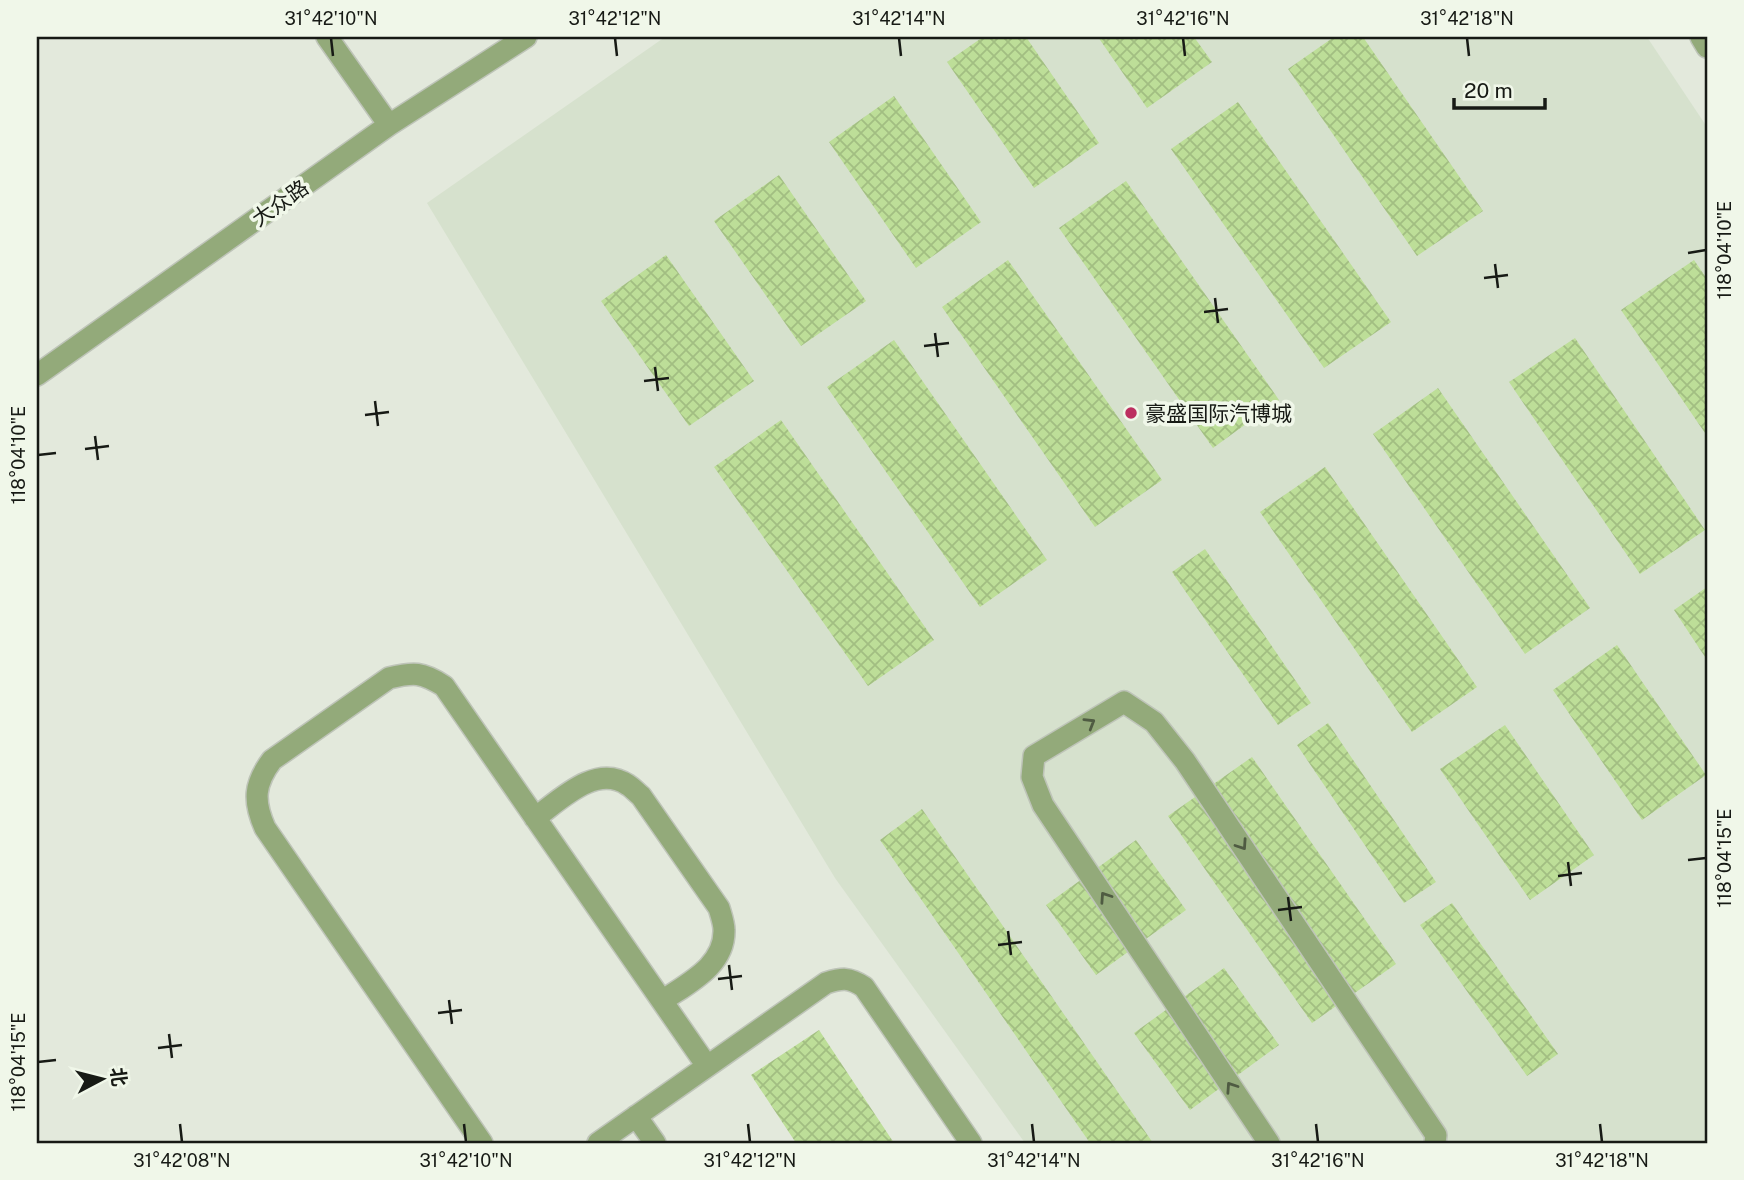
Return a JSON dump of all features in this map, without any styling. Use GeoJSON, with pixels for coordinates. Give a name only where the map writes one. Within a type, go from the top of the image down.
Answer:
{"type":"FeatureCollection","features":[{"type":"Feature","properties":{"kind":"street"},"geometry":{"type":"LineString","coordinates":[[327,37],[390,125]]}},
{"type":"Feature","properties":{"kind":"street","name":"大众路"},"geometry":{"type":"LineString","coordinates":[[37,375],[390,125],[526,37]]}},
{"type":"Feature","properties":{"kind":"street"},"geometry":{"type":"LineString","coordinates":[[1701,37],[1707,47]]}},
{"type":"Feature","properties":{"kind":"street"},"geometry":{"type":"LineString","coordinates":[[482,1143],[265,828],[258,813],[257,792],[262,774],[272,760],[389,678],[409,673],[427,676],[444,686],[707,1066]]}},
{"type":"Feature","properties":{"kind":"street"},"geometry":{"type":"LineString","coordinates":[[1269,1143],[1043,805],[1031,777],[1034,756],[1124,702],[1154,722],[1185,761],[1436,1136],[1435,1143]]}},
{"type":"Feature","properties":{"kind":"street"},"geometry":{"type":"LineString","coordinates":[[535,818],[590,781],[613,779],[627,784],[641,796],[719,908],[725,927],[718,957],[703,973],[662,1001]]}},
{"type":"Feature","properties":{"kind":"street"},"geometry":{"type":"LineString","coordinates":[[597,1143],[826,984],[841,979],[854,980],[864,987],[971,1143]]}},
{"type":"Feature","properties":{"kind":"street"},"geometry":{"type":"LineString","coordinates":[[636,1116],[655,1143]]}},
{"type":"Feature","properties":{"kind":"shaded area","name":"豪盛国际汽博城"},"geometry":{"type":"Polygon","coordinates":[[[665,37],[1647,37],[1707,127],[1707,1143],[1025,1143],[835,878],[427,203],[665,37]]]}},
{"type":"Feature","properties":{"kind":"building"},"geometry":{"type":"Polygon","coordinates":[[[983,37],[1026,37],[1099,143],[1034,188],[947,62],[983,37]]]}},
{"type":"Feature","properties":{"kind":"building"},"geometry":{"type":"Polygon","coordinates":[[[1098,37],[1194,37],[1212,62],[1147,108],[1098,37]]]}},
{"type":"Feature","properties":{"kind":"building"},"geometry":{"type":"Polygon","coordinates":[[[1334,37],[1363,37],[1483,211],[1417,256],[1288,69],[1334,37]]]}},
{"type":"Feature","properties":{"kind":"building"},"geometry":{"type":"Polygon","coordinates":[[[894,96],[981,222],[916,268],[829,142],[894,96]]]}},
{"type":"Feature","properties":{"kind":"building"},"geometry":{"type":"Polygon","coordinates":[[[1238,102],[1391,322],[1324,368],[1171,149],[1238,102]]]}},
{"type":"Feature","properties":{"kind":"building"},"geometry":{"type":"Polygon","coordinates":[[[779,175],[866,301],[801,346],[714,221],[779,175]]]}},
{"type":"Feature","properties":{"kind":"building"},"geometry":{"type":"Polygon","coordinates":[[[1126,181],[1279,400],[1213,448],[1059,228],[1126,181]]]}},
{"type":"Feature","properties":{"kind":"building"},"geometry":{"type":"Polygon","coordinates":[[[666,255],[754,381],[689,426],[601,301],[666,255]]]}},
{"type":"Feature","properties":{"kind":"building"},"geometry":{"type":"Polygon","coordinates":[[[1008,260],[1162,480],[1095,527],[942,307],[1008,260]]]}},
{"type":"Feature","properties":{"kind":"building"},"geometry":{"type":"Polygon","coordinates":[[[1694,260],[1707,279],[1707,436],[1621,310],[1694,260]]]}},
{"type":"Feature","properties":{"kind":"building"},"geometry":{"type":"Polygon","coordinates":[[[1575,338],[1705,530],[1640,574],[1509,382],[1575,338]]]}},
{"type":"Feature","properties":{"kind":"building"},"geometry":{"type":"Polygon","coordinates":[[[894,340],[1047,560],[980,607],[827,387],[894,340]]]}},
{"type":"Feature","properties":{"kind":"building"},"geometry":{"type":"Polygon","coordinates":[[[1438,388],[1590,608],[1525,654],[1373,434],[1438,388]]]}},
{"type":"Feature","properties":{"kind":"building"},"geometry":{"type":"Polygon","coordinates":[[[781,420],[934,640],[868,686],[714,467],[781,420]]]}},
{"type":"Feature","properties":{"kind":"building"},"geometry":{"type":"Polygon","coordinates":[[[1325,467],[1477,687],[1412,732],[1260,512],[1325,467]]]}},
{"type":"Feature","properties":{"kind":"building"},"geometry":{"type":"Polygon","coordinates":[[[1205,549],[1311,703],[1278,725],[1172,572],[1205,549]]]}},
{"type":"Feature","properties":{"kind":"building"},"geometry":{"type":"Polygon","coordinates":[[[1707,587],[1707,660],[1674,610],[1707,587]]]}},
{"type":"Feature","properties":{"kind":"building"},"geometry":{"type":"Polygon","coordinates":[[[1617,645],[1706,775],[1642,820],[1553,690],[1617,645]]]}},
{"type":"Feature","properties":{"kind":"building"},"geometry":{"type":"Polygon","coordinates":[[[1328,723],[1436,882],[1404,903],[1297,745],[1328,723]]]}},
{"type":"Feature","properties":{"kind":"building"},"geometry":{"type":"Polygon","coordinates":[[[1505,725],[1594,855],[1530,900],[1440,769],[1505,725]]]}},
{"type":"Feature","properties":{"kind":"building"},"geometry":{"type":"Polygon","coordinates":[[[1252,757],[1396,964],[1312,1023],[1168,816],[1252,757]]]}},
{"type":"Feature","properties":{"kind":"building"},"geometry":{"type":"Polygon","coordinates":[[[922,809],[1153,1143],[1090,1143],[880,840],[922,809]]]}},
{"type":"Feature","properties":{"kind":"building"},"geometry":{"type":"Polygon","coordinates":[[[1136,840],[1186,910],[1096,975],[1046,905],[1136,840]]]}},
{"type":"Feature","properties":{"kind":"building"},"geometry":{"type":"Polygon","coordinates":[[[1452,903],[1558,1054],[1527,1076],[1420,925],[1452,903]]]}},
{"type":"Feature","properties":{"kind":"building"},"geometry":{"type":"Polygon","coordinates":[[[1224,968],[1279,1045],[1190,1110],[1134,1033],[1224,968]]]}},
{"type":"Feature","properties":{"kind":"building"},"geometry":{"type":"Polygon","coordinates":[[[819,1030],[894,1143],[796,1143],[751,1075],[819,1030]]]}},
{"type":"Feature","properties":{"kind":"place","name":"豪盛国际汽博城"},"geometry":{"type":"Point","coordinates":[1131,413]}}]}
